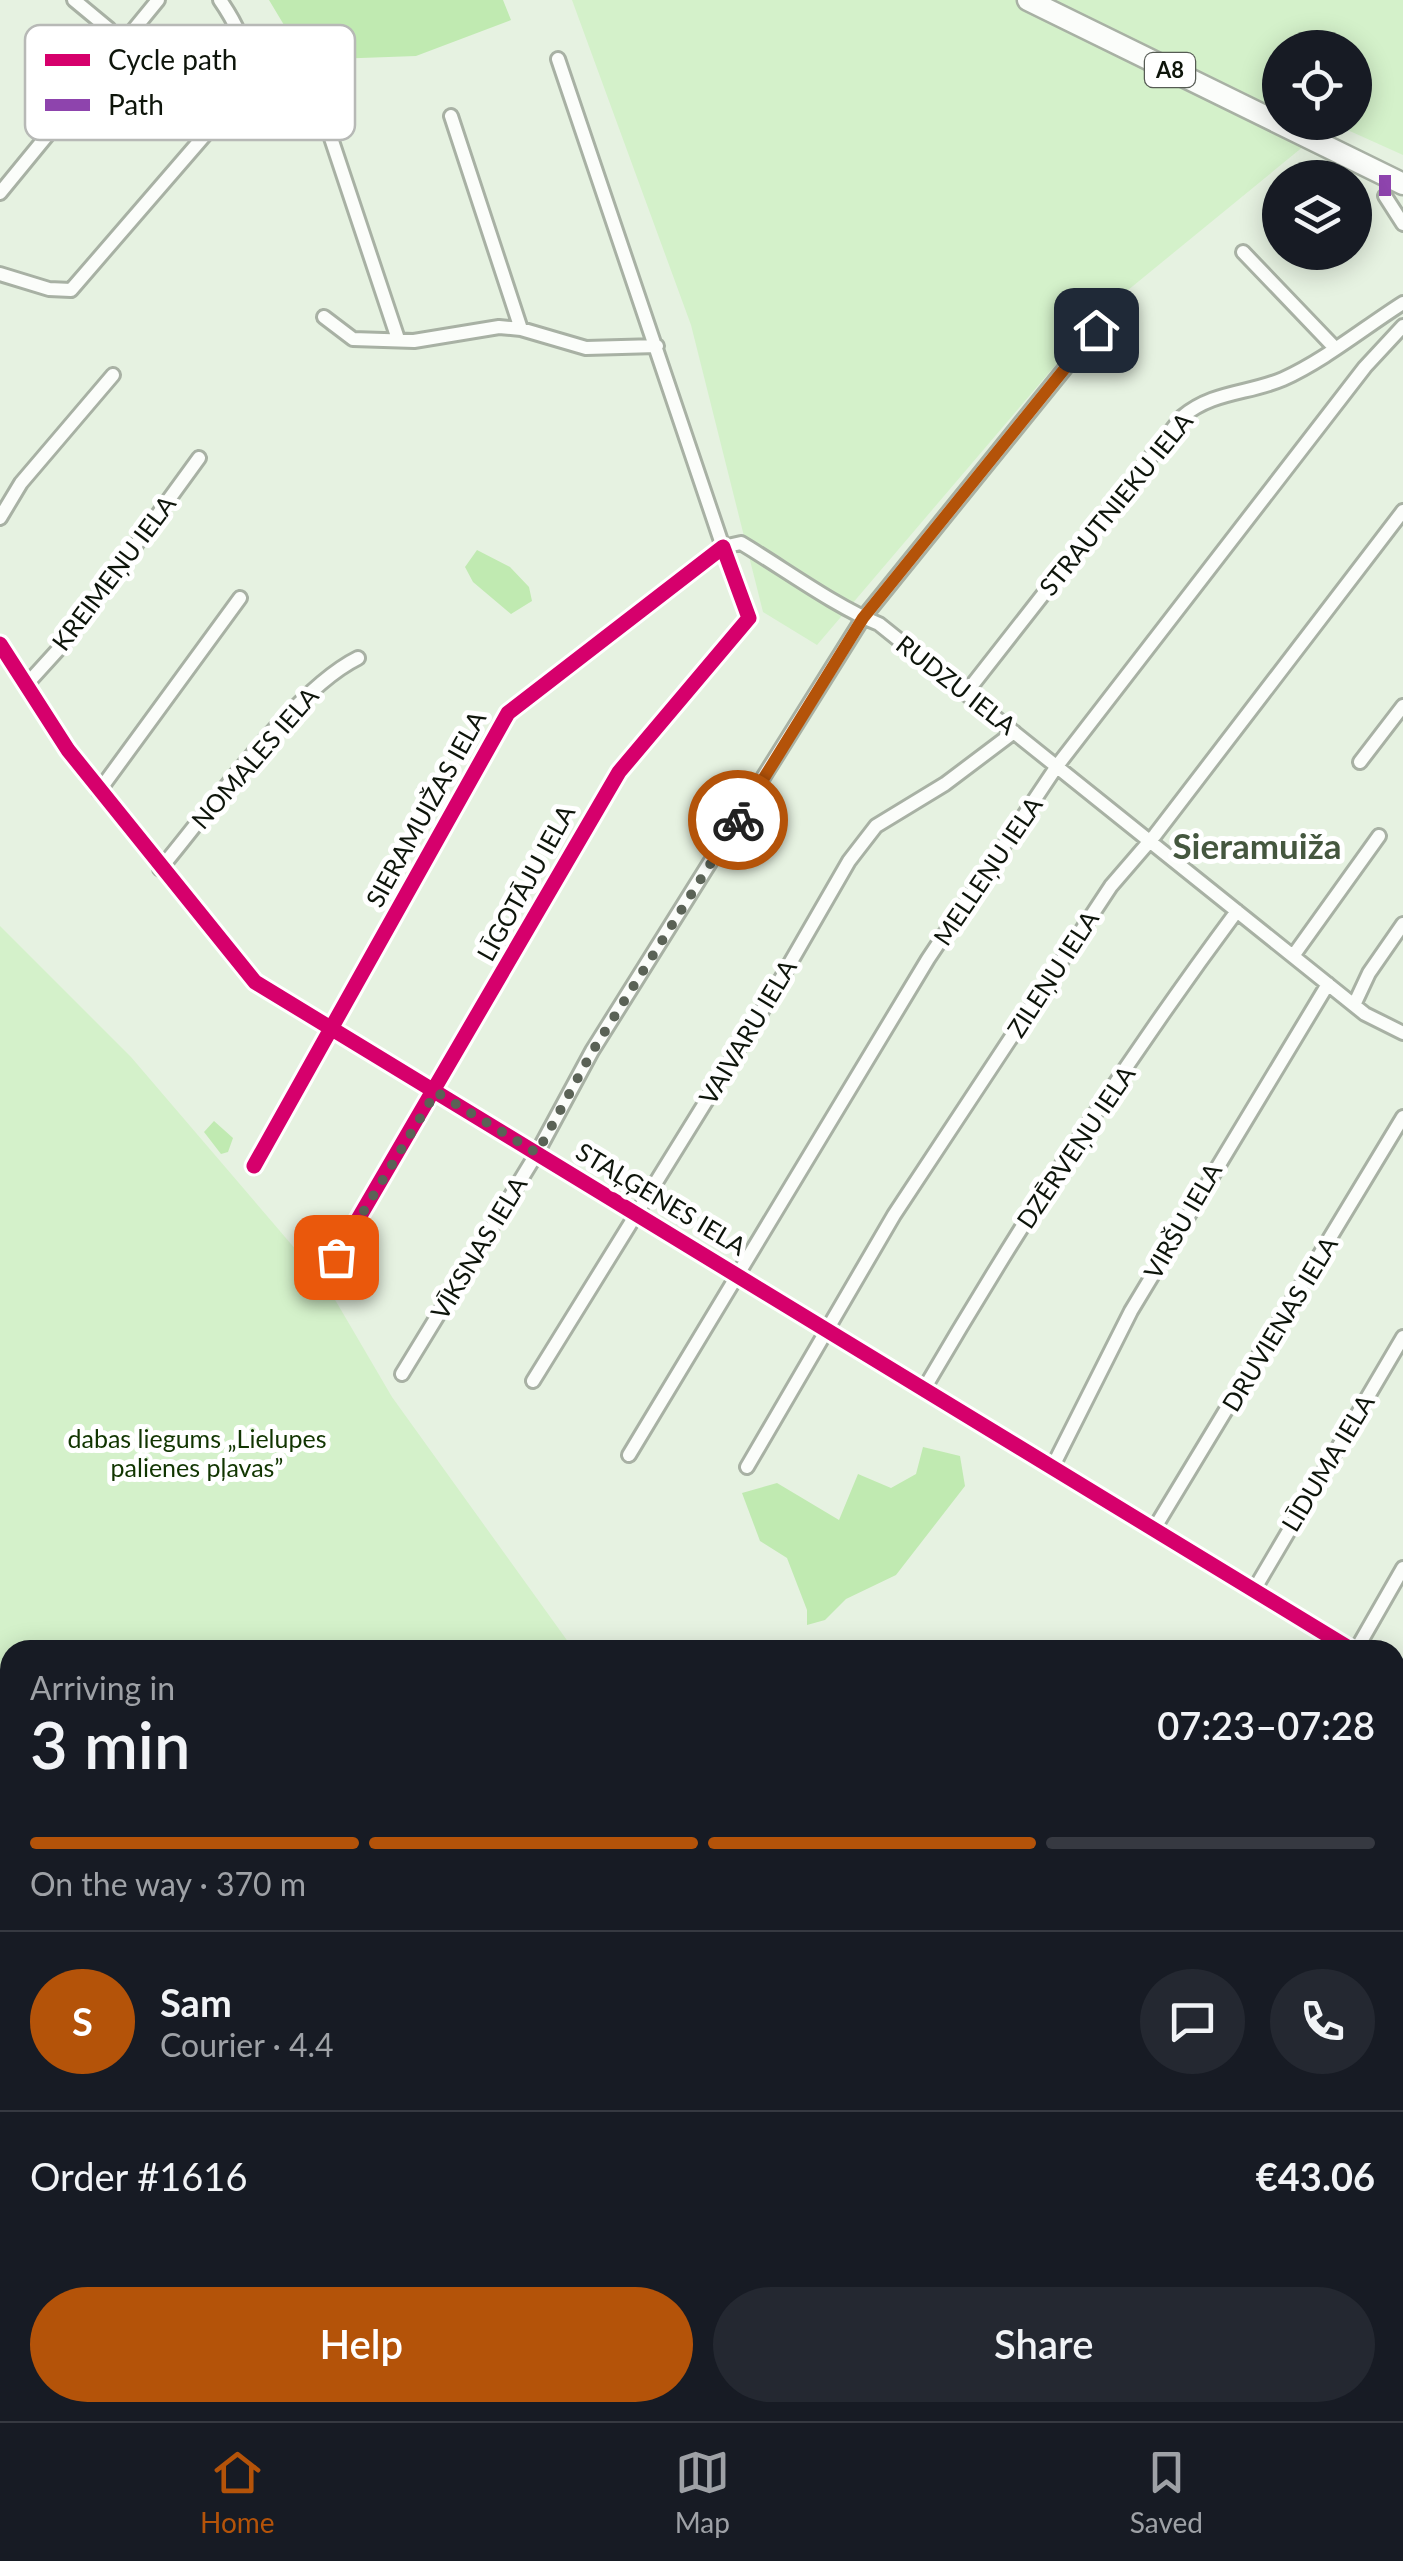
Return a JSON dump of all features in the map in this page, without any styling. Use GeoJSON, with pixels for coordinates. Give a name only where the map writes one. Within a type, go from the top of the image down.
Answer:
{"type":"FeatureCollection","features":[{"type":"Feature","properties":{"kind":"highway","name":"A8"},"geometry":{"type":"LineString","coordinates":[[1028,0],[1403,184]]}},
{"type":"Feature","properties":{"kind":"street"},"geometry":{"type":"LineString","coordinates":[[74,0],[104,25]]}},
{"type":"Feature","properties":{"kind":"street"},"geometry":{"type":"LineString","coordinates":[[138,25],[158,0]]}},
{"type":"Feature","properties":{"kind":"street"},"geometry":{"type":"LineString","coordinates":[[220,0],[236,25]]}},
{"type":"Feature","properties":{"kind":"street"},"geometry":{"type":"LineString","coordinates":[[558,60],[723,547]]}},
{"type":"Feature","properties":{"kind":"street"},"geometry":{"type":"LineString","coordinates":[[451,116],[521,329]]}},
{"type":"Feature","properties":{"kind":"street"},"geometry":{"type":"LineString","coordinates":[[0,193],[43,140]]}},
{"type":"Feature","properties":{"kind":"street"},"geometry":{"type":"LineString","coordinates":[[0,274],[49,289],[71,290],[201,140]]}},
{"type":"Feature","properties":{"kind":"street"},"geometry":{"type":"LineString","coordinates":[[332,140],[398,339]]}},
{"type":"Feature","properties":{"kind":"street"},"geometry":{"type":"LineString","coordinates":[[1385,196],[1403,224]]}},
{"type":"Feature","properties":{"kind":"street"},"geometry":{"type":"LineString","coordinates":[[1243,252],[1334,347]]}},
{"type":"Feature","properties":{"kind":"street","name":"STRAUTNIEKU IELA"},"geometry":{"type":"LineString","coordinates":[[966,693],[1182,417],[1198,404],[1228,392],[1259,388],[1287,377],[1403,303]]}},
{"type":"Feature","properties":{"kind":"street"},"geometry":{"type":"LineString","coordinates":[[324,318],[354,339],[414,341],[478,329],[521,329],[586,348],[657,346]]}},
{"type":"Feature","properties":{"kind":"street","name":"MELLEŅU IELA"},"geometry":{"type":"LineString","coordinates":[[629,1455],[735,1273],[928,959],[1058,766],[1365,367],[1403,326]]}},
{"type":"Feature","properties":{"kind":"street","name":"VĪKSNAS IELA"},"geometry":{"type":"LineString","coordinates":[[402,1374],[537,1153],[592,1052],[863,618],[1096,330]]}},
{"type":"Feature","properties":{"kind":"street"},"geometry":{"type":"LineString","coordinates":[[0,518],[21,483],[113,375]]}},
{"type":"Feature","properties":{"kind":"street","name":"KREIMEŅU IELA"},"geometry":{"type":"LineString","coordinates":[[26,685],[66,641],[199,458]]}},
{"type":"Feature","properties":{"kind":"street","name":"ZILEŅU IELA"},"geometry":{"type":"LineString","coordinates":[[746,1467],[894,1216],[1111,886],[1150,841],[1403,511]]}},
{"type":"Feature","properties":{"kind":"street","name":"RUDZU IELA"},"geometry":{"type":"LineString","coordinates":[[723,547],[740,543],[879,624],[1354,1005],[1403,1032]]}},
{"type":"Feature","properties":{"kind":"street","name":"SIERAMUIŽAS IELA"},"geometry":{"type":"LineString","coordinates":[[254,1166],[508,713],[723,547]]}},
{"type":"Feature","properties":{"kind":"street","name":"LĪGOTĀJU IELA"},"geometry":{"type":"LineString","coordinates":[[336,1257],[436,1092],[619,772],[749,618],[723,547]]}},
{"type":"Feature","properties":{"kind":"street"},"geometry":{"type":"LineString","coordinates":[[100,791],[240,598]]}},
{"type":"Feature","properties":{"kind":"street","name":"STAĻĢENES IELA"},"geometry":{"type":"LineString","coordinates":[[0,644],[100,791],[256,982],[1337,1640]]}},
{"type":"Feature","properties":{"kind":"street","name":"NOMALES IELA"},"geometry":{"type":"LineString","coordinates":[[160,869],[296,706],[328,675],[358,658]]}},
{"type":"Feature","properties":{"kind":"street"},"geometry":{"type":"LineString","coordinates":[[1360,762],[1403,706]]}},
{"type":"Feature","properties":{"kind":"street","name":"VAIVARU IELA"},"geometry":{"type":"LineString","coordinates":[[533,1381],[849,861],[876,826],[944,784],[1014,732]]}},
{"type":"Feature","properties":{"kind":"street"},"geometry":{"type":"LineString","coordinates":[[1293,956],[1378,836]]}},
{"type":"Feature","properties":{"kind":"street","name":"DZĒRVEŅU IELA"},"geometry":{"type":"LineString","coordinates":[[924,1389],[1009,1246],[1182,985],[1237,910]]}},
{"type":"Feature","properties":{"kind":"street"},"geometry":{"type":"LineString","coordinates":[[1354,1005],[1369,973],[1403,924]]}},
{"type":"Feature","properties":{"kind":"street","name":"VIRŠU IELA"},"geometry":{"type":"LineString","coordinates":[[1054,1466],[1130,1311],[1328,984]]}},
{"type":"Feature","properties":{"kind":"street","name":"DRUVIENAS IELA"},"geometry":{"type":"LineString","coordinates":[[1154,1529],[1403,1116]]}},
{"type":"Feature","properties":{"kind":"street","name":"LĪDUMA IELA"},"geometry":{"type":"LineString","coordinates":[[1254,1590],[1403,1336]]}},
{"type":"Feature","properties":{"kind":"street"},"geometry":{"type":"LineString","coordinates":[[1360,1640],[1403,1568]]}},
{"type":"Feature","properties":{"kind":"green space"},"geometry":{"type":"Polygon","coordinates":[[[572,0],[1403,0],[1403,155],[1370,140],[1372,30],[1262,30],[1262,140],[1311,140],[1287,160],[1262,160],[1262,180],[1100,313],[817,645],[763,612],[691,325],[572,0]]]}},
{"type":"Feature","properties":{"kind":"green space","name":"dabas liegums „Lielupes palienes pļavas”"},"geometry":{"type":"Polygon","coordinates":[[[0,926],[131,1057],[327,1286],[392,1397],[567,1640],[0,1640],[0,926]]]}},
{"type":"Feature","properties":{"kind":"shaded area"},"geometry":{"type":"Polygon","coordinates":[[[269,0],[503,0],[511,20],[416,56],[355,58],[355,25],[284,25],[269,0]]]}},
{"type":"Feature","properties":{"kind":"shaded area"},"geometry":{"type":"Polygon","coordinates":[[[477,550],[510,567],[529,587],[532,601],[511,614],[473,582],[465,567],[477,550]]]}},
{"type":"Feature","properties":{"kind":"shaded area"},"geometry":{"type":"Polygon","coordinates":[[[214,1121],[233,1138],[228,1152],[221,1154],[204,1132],[214,1121]]]}},
{"type":"Feature","properties":{"kind":"shaded area"},"geometry":{"type":"Polygon","coordinates":[[[923,1447],[960,1456],[965,1486],[896,1575],[846,1599],[825,1620],[807,1625],[807,1610],[787,1558],[760,1541],[742,1493],[777,1483],[839,1520],[858,1474],[891,1488],[916,1474],[923,1447]]]}},
{"type":"Feature","properties":{"kind":"marked path"},"geometry":{"type":"LineString","coordinates":[[1385,175],[1385,196]]}},
{"type":"Feature","properties":{"kind":"cycle path"},"geometry":{"type":"LineString","coordinates":[[254,1166],[508,713],[723,547],[749,618],[619,772],[336,1257]]}},
{"type":"Feature","properties":{"kind":"cycle path"},"geometry":{"type":"LineString","coordinates":[[0,644],[68,750],[255,982],[1336,1640]]}},
{"type":"Feature","properties":{"kind":"way so far"},"geometry":{"type":"LineString","coordinates":[[336,1257],[436,1092],[537,1153],[592,1052],[738,820]]}},
{"type":"Feature","properties":{"kind":"district","name":"Sieramuiža"},"geometry":{"type":"Point","coordinates":[1257,847]}},
{"type":"Feature","properties":{"kind":"route"},"geometry":{"type":"LineString","coordinates":[[738,820],[863,618],[1096,330]]}}]}
